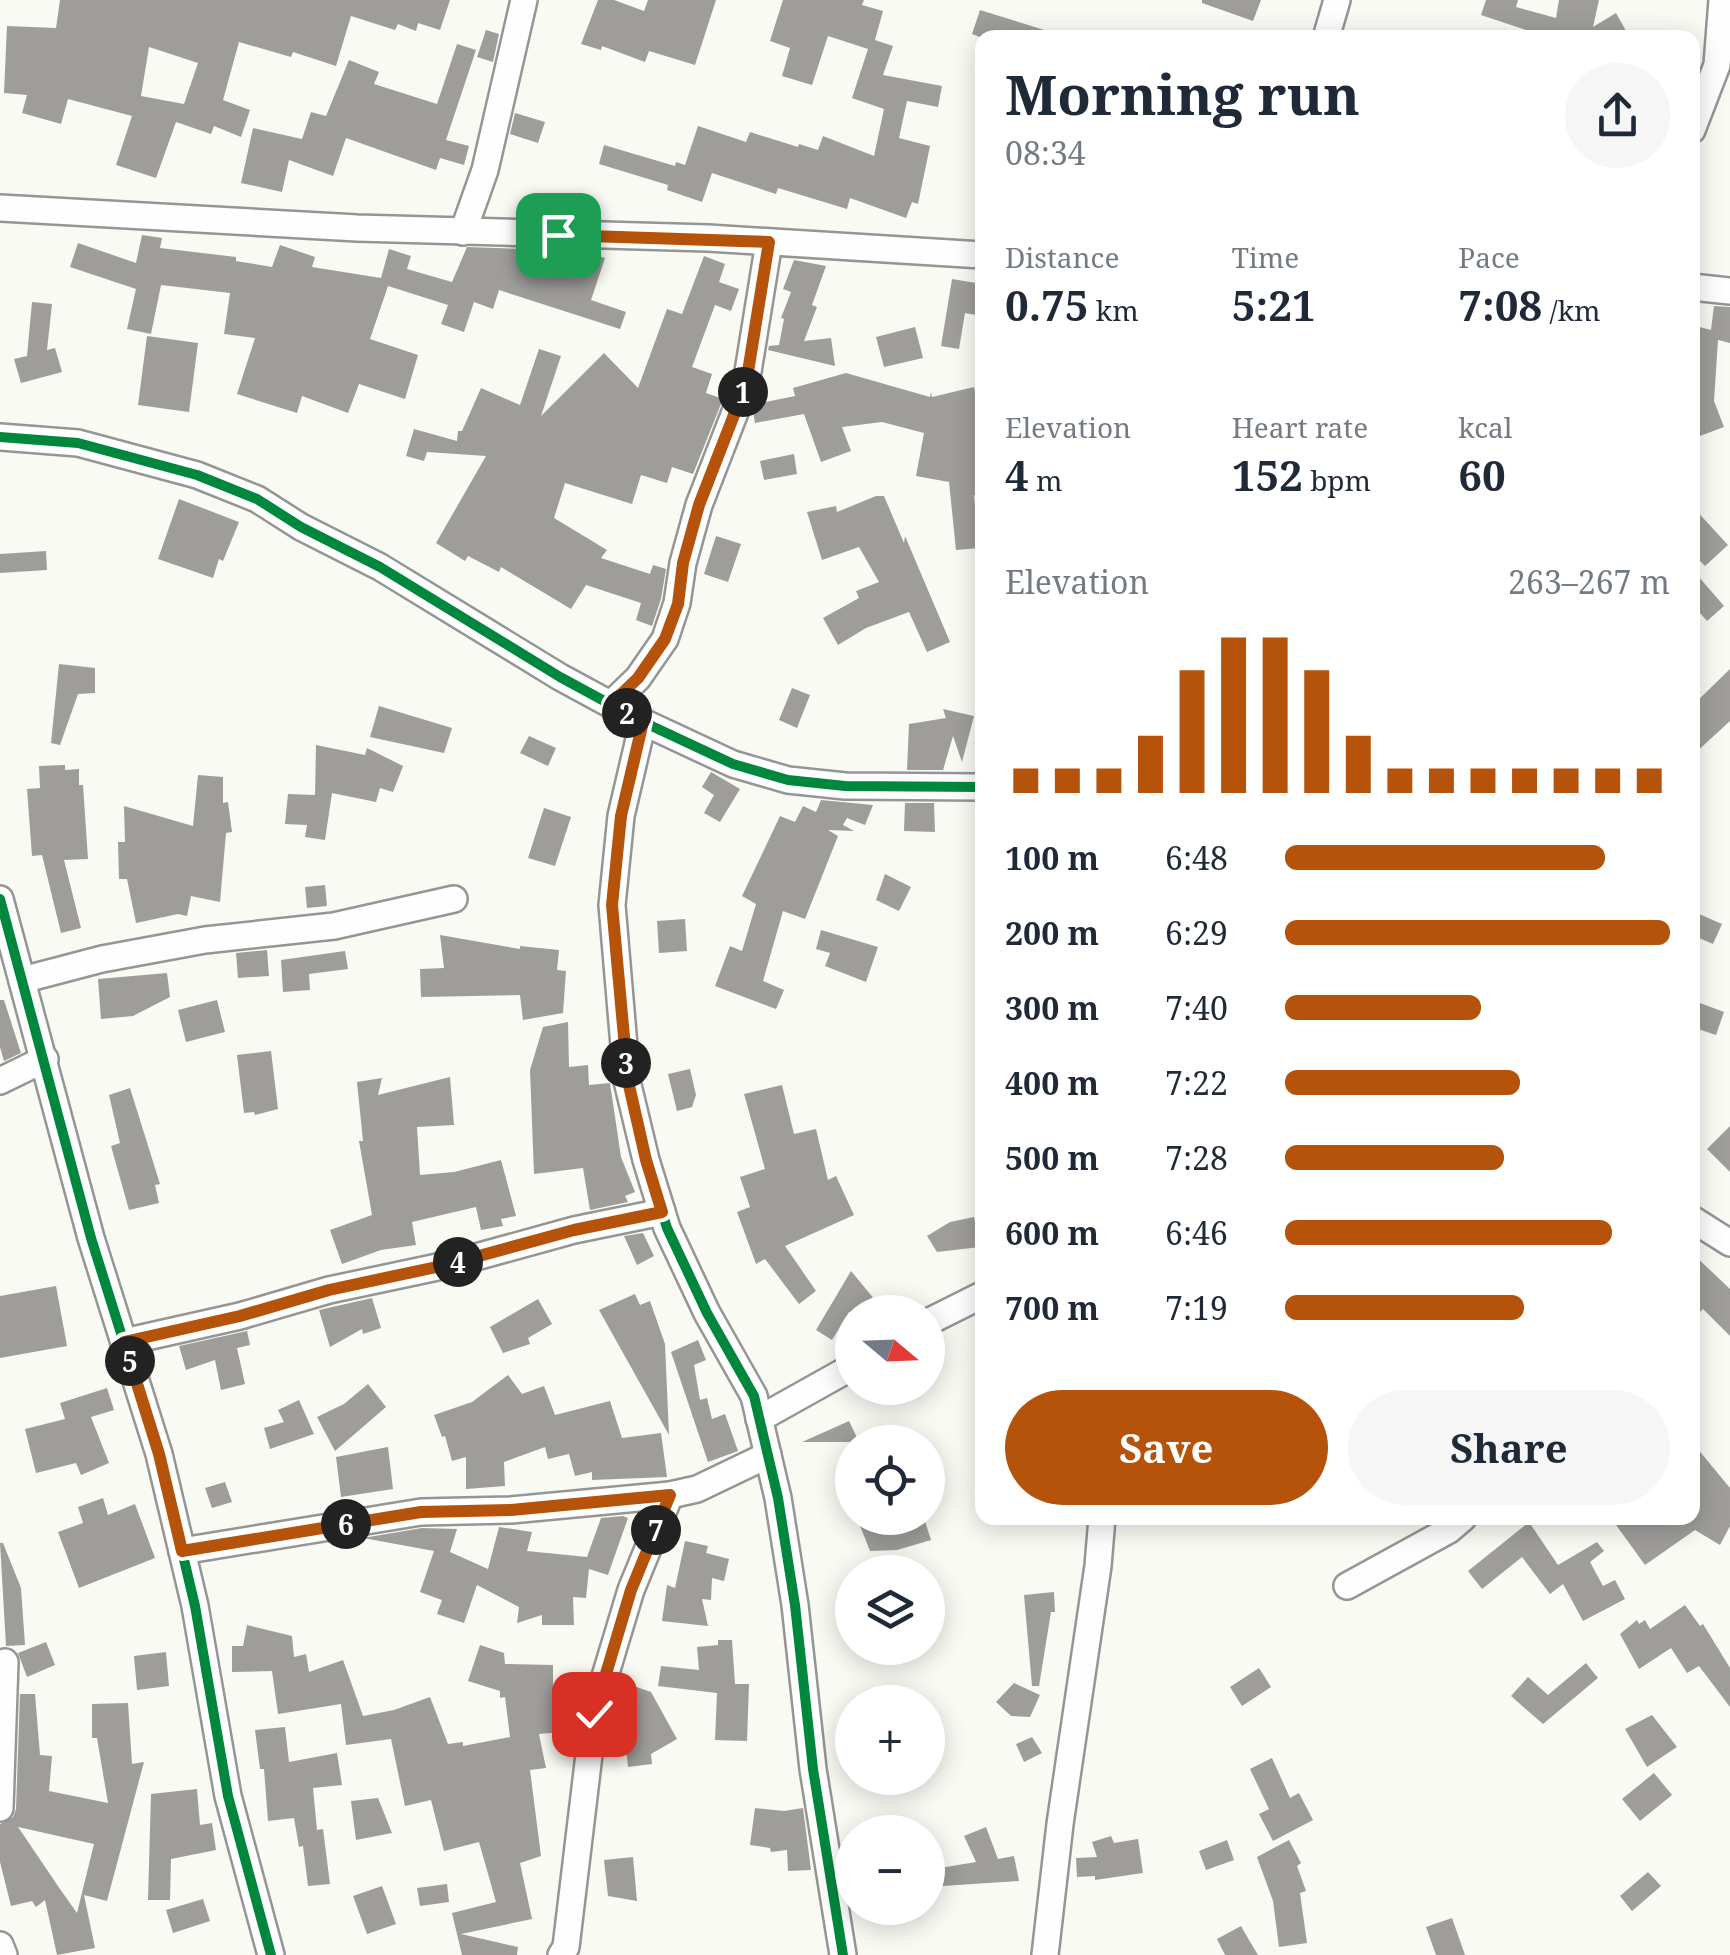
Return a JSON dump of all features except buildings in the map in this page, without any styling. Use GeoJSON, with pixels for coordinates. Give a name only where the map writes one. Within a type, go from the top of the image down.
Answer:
{"type":"FeatureCollection","features":[{"type":"Feature","properties":{"kind":"street"},"geometry":{"type":"LineString","coordinates":[[463,232],[486,170],[524,0]]}},
{"type":"Feature","properties":{"kind":"street"},"geometry":{"type":"LineString","coordinates":[[1328,30],[1337,0]]}},
{"type":"Feature","properties":{"kind":"street"},"geometry":{"type":"LineString","coordinates":[[1700,109],[1717,65],[1722,0]]}},
{"type":"Feature","properties":{"kind":"street"},"geometry":{"type":"LineString","coordinates":[[0,208],[975,255]]}},
{"type":"Feature","properties":{"kind":"street"},"geometry":{"type":"LineString","coordinates":[[611,704],[638,678],[665,639],[678,604],[683,563],[699,505],[746,384],[769,242]]}},
{"type":"Feature","properties":{"kind":"street"},"geometry":{"type":"LineString","coordinates":[[1700,288],[1730,291]]}},
{"type":"Feature","properties":{"kind":"street"},"geometry":{"type":"LineString","coordinates":[[0,437],[78,443],[197,475],[257,499],[643,722],[733,764],[788,780],[846,786],[975,787]]}},
{"type":"Feature","properties":{"kind":"street"},"geometry":{"type":"LineString","coordinates":[[643,722],[621,816],[612,905],[628,1081],[662,1212],[707,1314],[754,1396],[778,1498],[843,1955]]}},
{"type":"Feature","properties":{"kind":"street"},"geometry":{"type":"LineString","coordinates":[[0,899],[91,1238],[159,1454],[182,1551],[228,1796],[271,1955]]}},
{"type":"Feature","properties":{"kind":"street"},"geometry":{"type":"LineString","coordinates":[[22,980],[102,959],[205,940],[334,926],[454,900]]}},
{"type":"Feature","properties":{"kind":"street"},"geometry":{"type":"LineString","coordinates":[[0,1081],[45,1058]]}},
{"type":"Feature","properties":{"kind":"street"},"geometry":{"type":"LineString","coordinates":[[124,1342],[446,1265],[574,1230],[662,1212]]}},
{"type":"Feature","properties":{"kind":"street"},"geometry":{"type":"LineString","coordinates":[[1700,1224],[1730,1243]]}},
{"type":"Feature","properties":{"kind":"street"},"geometry":{"type":"LineString","coordinates":[[945,1314],[975,1298]]}},
{"type":"Feature","properties":{"kind":"street"},"geometry":{"type":"LineString","coordinates":[[759,1419],[835,1377]]}},
{"type":"Feature","properties":{"kind":"street"},"geometry":{"type":"LineString","coordinates":[[182,1551],[421,1512],[511,1510],[670,1495],[697,1489],[768,1456]]}},
{"type":"Feature","properties":{"kind":"street"},"geometry":{"type":"LineString","coordinates":[[562,1955],[594,1714],[631,1590],[670,1495]]}},
{"type":"Feature","properties":{"kind":"street"},"geometry":{"type":"LineString","coordinates":[[1046,1955],[1101,1525]]}},
{"type":"Feature","properties":{"kind":"street"},"geometry":{"type":"LineString","coordinates":[[1346,1586],[1455,1525]]}},
{"type":"Feature","properties":{"kind":"street"},"geometry":{"type":"LineString","coordinates":[[0,1808],[5,1662]]}},
{"type":"Feature","properties":{"kind":"street"},"geometry":{"type":"LineString","coordinates":[[0,1944],[4,1955]]}},
{"type":"Feature","properties":{"kind":"cycle path"},"geometry":{"type":"LineString","coordinates":[[0,437],[78,443],[197,475],[257,499],[301,527],[380,567],[560,677],[733,764],[788,780],[845,786],[975,787]]}},
{"type":"Feature","properties":{"kind":"cycle path"},"geometry":{"type":"LineString","coordinates":[[643,722],[621,816],[612,905],[627,1081],[667,1228],[707,1313],[754,1396],[778,1498],[795,1605],[813,1769],[843,1955]]}},
{"type":"Feature","properties":{"kind":"cycle path"},"geometry":{"type":"LineString","coordinates":[[0,899],[91,1238],[159,1454],[195,1606],[228,1796],[271,1955]]}},
{"type":"Feature","properties":{"kind":"route"},"geometry":{"type":"LineString","coordinates":[[558,235],[769,242],[746,384],[699,505],[683,563],[678,604],[665,639],[638,678],[611,704],[643,722],[621,816],[612,905],[628,1081],[662,1212],[574,1230],[446,1265],[124,1342],[159,1454],[182,1551],[421,1512],[511,1510],[670,1495],[631,1590],[594,1714]]}}]}
